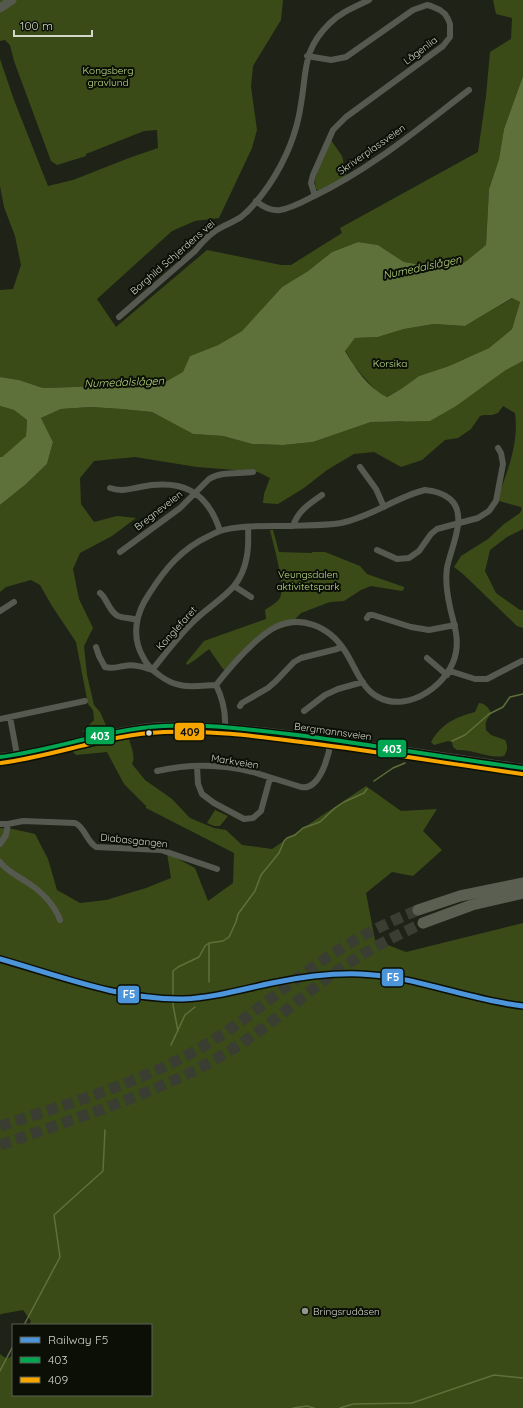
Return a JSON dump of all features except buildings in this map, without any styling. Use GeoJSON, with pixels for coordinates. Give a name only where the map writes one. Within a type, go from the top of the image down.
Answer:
{"type":"FeatureCollection","features":[{"type":"Feature","properties":{"kind":"highway"},"geometry":{"type":"LineString","coordinates":[[418,910],[460,896],[523,883]]}},
{"type":"Feature","properties":{"kind":"highway"},"geometry":{"type":"LineString","coordinates":[[423,923],[472,905],[523,893]]}},
{"type":"Feature","properties":{"kind":"main road"},"geometry":{"type":"LineString","coordinates":[[0,8],[12,0]]}},
{"type":"Feature","properties":{"kind":"main road","name":"Bergmannsveien"},"geometry":{"type":"LineString","coordinates":[[0,757],[52,749],[114,732],[163,726],[224,728],[273,733],[523,768]]}},
{"type":"Feature","properties":{"kind":"street","name":"Borghild Schjerdens vei"},"geometry":{"type":"LineString","coordinates":[[119,317],[194,251],[201,242],[219,228],[240,217],[268,187],[278,170],[293,136],[301,104],[308,56],[316,39],[330,22],[340,14],[369,0]]}},
{"type":"Feature","properties":{"kind":"street","name":"Lågenlia"},"geometry":{"type":"LineString","coordinates":[[308,56],[331,60],[346,57],[413,10],[427,5],[440,10],[445,14],[450,24],[450,37],[443,46],[346,118],[333,130],[312,175],[311,183],[315,196]]}},
{"type":"Feature","properties":{"kind":"street","name":"Skriverplassveien"},"geometry":{"type":"LineString","coordinates":[[256,201],[262,206],[272,210],[281,210],[315,196],[360,172],[469,90]]}},
{"type":"Feature","properties":{"kind":"street"},"geometry":{"type":"LineString","coordinates":[[378,550],[397,559],[409,558],[419,551],[436,529],[478,518],[490,511],[496,502],[503,464],[498,448]]}},
{"type":"Feature","properties":{"kind":"street"},"geometry":{"type":"LineString","coordinates":[[360,467],[374,481],[384,507]]}},
{"type":"Feature","properties":{"kind":"street","name":"Bregneveien"},"geometry":{"type":"LineString","coordinates":[[120,552],[180,508],[209,479],[222,473],[253,472]]}},
{"type":"Feature","properties":{"kind":"street"},"geometry":{"type":"LineString","coordinates":[[110,488],[123,491],[141,487],[172,485],[195,493],[202,498],[211,510],[220,531]]}},
{"type":"Feature","properties":{"kind":"street"},"geometry":{"type":"LineString","coordinates":[[426,490],[443,494],[453,501],[458,511],[458,524],[446,579],[448,600],[455,625],[457,645],[454,660],[448,673],[437,686],[419,696],[403,701],[392,702],[378,697],[368,689],[363,682],[345,650],[328,632],[313,624],[298,622],[283,625],[265,634],[238,660],[216,685],[180,686],[165,680],[152,670],[144,659],[137,644],[137,620],[147,596],[160,576],[171,563],[199,541],[220,531],[248,527],[342,523],[360,517],[415,493],[426,490]]}},
{"type":"Feature","properties":{"kind":"street"},"geometry":{"type":"LineString","coordinates":[[293,526],[298,514],[322,495]]}},
{"type":"Feature","properties":{"kind":"street","name":"Konglefaret"},"geometry":{"type":"LineString","coordinates":[[152,670],[192,623],[234,586],[243,570],[247,557],[248,527]]}},
{"type":"Feature","properties":{"kind":"street"},"geometry":{"type":"LineString","coordinates":[[234,586],[251,597]]}},
{"type":"Feature","properties":{"kind":"street"},"geometry":{"type":"LineString","coordinates":[[100,593],[104,596],[115,614],[137,620]]}},
{"type":"Feature","properties":{"kind":"street"},"geometry":{"type":"LineString","coordinates":[[0,611],[14,602]]}},
{"type":"Feature","properties":{"kind":"street"},"geometry":{"type":"LineString","coordinates":[[367,618],[369,615],[373,615],[430,630],[455,625]]}},
{"type":"Feature","properties":{"kind":"street"},"geometry":{"type":"LineString","coordinates":[[240,706],[242,703],[272,684],[294,662],[301,658],[337,649],[341,646]]}},
{"type":"Feature","properties":{"kind":"street"},"geometry":{"type":"LineString","coordinates":[[96,647],[105,667],[111,669],[124,666],[138,666],[152,670]]}},
{"type":"Feature","properties":{"kind":"street"},"geometry":{"type":"LineString","coordinates":[[427,658],[448,673],[454,673],[475,679],[487,679],[522,661]]}},
{"type":"Feature","properties":{"kind":"street"},"geometry":{"type":"LineString","coordinates":[[304,711],[325,695],[338,689],[363,682]]}},
{"type":"Feature","properties":{"kind":"street"},"geometry":{"type":"LineString","coordinates":[[216,685],[220,692],[225,710],[224,728]]}},
{"type":"Feature","properties":{"kind":"street"},"geometry":{"type":"LineString","coordinates":[[0,719],[85,701]]}},
{"type":"Feature","properties":{"kind":"street"},"geometry":{"type":"LineString","coordinates":[[10,717],[17,755]]}},
{"type":"Feature","properties":{"kind":"street","name":"Markveien"},"geometry":{"type":"LineString","coordinates":[[157,772],[170,769],[217,767],[239,770],[307,788],[312,786],[318,778],[326,762],[331,740]]}},
{"type":"Feature","properties":{"kind":"street","name":"Markveien"},"geometry":{"type":"LineString","coordinates":[[197,767],[198,784],[202,794],[214,803],[244,819],[256,817],[261,811],[270,778]]}},
{"type":"Feature","properties":{"kind":"street","name":"Diabasgangen"},"geometry":{"type":"LineString","coordinates":[[8,824],[23,821],[77,823],[81,826],[90,842],[96,847],[161,850],[217,869]]}},
{"type":"Feature","properties":{"kind":"street"},"geometry":{"type":"LineString","coordinates":[[0,824],[8,824],[6,835],[0,844]]}},
{"type":"Feature","properties":{"kind":"street"},"geometry":{"type":"LineString","coordinates":[[0,862],[13,874],[25,881],[46,898],[57,913],[60,920]]}},
{"type":"Feature","properties":{"kind":"green space","name":"Kongsberg gravlund"},"geometry":{"type":"Polygon","coordinates":[[[0,0],[283,0],[281,20],[253,66],[251,87],[257,130],[252,148],[219,218],[195,221],[172,231],[97,299],[116,327],[207,250],[281,265],[291,265],[342,233],[340,228],[478,152],[486,96],[490,52],[511,39],[512,18],[496,14],[493,0],[523,0],[523,76],[504,129],[499,159],[489,189],[486,245],[465,262],[435,267],[404,262],[378,245],[358,242],[332,252],[308,271],[282,287],[242,331],[218,345],[190,356],[184,372],[165,382],[43,388],[19,380],[0,377],[0,290],[13,289],[21,265],[15,236],[4,207],[0,186],[0,59],[14,100],[48,186],[73,180],[158,148],[157,130],[144,131],[86,154],[86,156],[57,165],[51,161],[14,61],[10,45],[5,40],[0,41],[0,0]]]}},
{"type":"Feature","properties":{"kind":"green space"},"geometry":{"type":"Polygon","coordinates":[[[331,140],[342,156],[347,177],[318,191],[315,181],[322,159],[331,140]]]}},
{"type":"Feature","properties":{"kind":"green space","name":"Korsika"},"geometry":{"type":"Polygon","coordinates":[[[513,298],[520,302],[512,329],[489,348],[449,366],[419,376],[401,389],[386,397],[376,391],[354,366],[345,350],[355,338],[378,337],[404,329],[434,324],[465,326],[513,298]]]}},
{"type":"Feature","properties":{"kind":"green space"},"geometry":{"type":"Polygon","coordinates":[[[523,361],[523,529],[507,537],[490,550],[485,571],[496,593],[520,610],[523,610],[523,628],[517,626],[454,567],[461,556],[488,539],[504,524],[520,513],[522,509],[521,507],[499,501],[498,497],[512,456],[516,424],[515,413],[503,406],[498,413],[480,416],[471,429],[458,438],[445,440],[422,460],[401,467],[374,452],[354,454],[327,470],[304,488],[278,504],[263,503],[264,494],[270,478],[258,472],[197,467],[135,457],[94,461],[80,478],[81,504],[94,522],[117,516],[136,518],[112,536],[80,553],[73,569],[79,599],[93,628],[84,646],[87,675],[94,705],[100,712],[108,730],[82,732],[94,720],[93,710],[88,704],[76,642],[40,585],[31,580],[6,587],[0,592],[0,505],[25,485],[47,464],[53,442],[41,418],[61,409],[91,407],[121,409],[152,412],[193,434],[223,436],[252,444],[283,445],[313,442],[371,422],[402,422],[481,388],[506,370],[523,361]]]}},
{"type":"Feature","properties":{"kind":"green space"},"geometry":{"type":"Polygon","coordinates":[[[0,406],[14,410],[27,420],[26,436],[2,457],[0,457],[0,406]]]}},
{"type":"Feature","properties":{"kind":"green space","name":"Veungsdalen aktivitetspark"},"geometry":{"type":"Polygon","coordinates":[[[270,530],[273,530],[279,552],[325,552],[360,566],[367,574],[404,587],[404,589],[402,591],[371,586],[361,590],[344,601],[330,602],[301,613],[295,619],[273,626],[225,670],[209,649],[187,665],[186,663],[204,641],[266,619],[265,610],[279,600],[281,592],[280,575],[270,530]]]}},
{"type":"Feature","properties":{"kind":"green space"},"geometry":{"type":"Polygon","coordinates":[[[479,703],[483,704],[490,710],[491,714],[486,722],[486,730],[491,735],[505,740],[507,744],[504,756],[498,757],[457,750],[453,747],[452,742],[448,741],[434,745],[431,742],[435,735],[445,725],[462,716],[475,712],[479,703]]]}},
{"type":"Feature","properties":{"kind":"green space"},"geometry":{"type":"Polygon","coordinates":[[[129,739],[133,755],[132,764],[145,780],[172,799],[190,818],[214,828],[226,830],[242,845],[272,849],[366,786],[401,811],[437,809],[423,831],[442,850],[413,876],[392,872],[366,893],[375,940],[406,952],[523,923],[523,1408],[0,1408],[0,1354],[7,1359],[12,1356],[12,1396],[152,1396],[152,1324],[30,1324],[31,1321],[23,1310],[0,1315],[0,828],[13,829],[35,834],[48,859],[57,890],[80,903],[106,900],[146,888],[171,878],[167,853],[195,868],[208,901],[233,883],[234,853],[146,808],[146,806],[124,784],[107,752],[76,755],[71,750],[129,739]]]}},
{"type":"Feature","properties":{"kind":"green space"},"geometry":{"type":"Polygon","coordinates":[[[215,810],[228,816],[220,826],[214,826],[207,823],[215,810]]]}},
{"type":"Feature","properties":{"kind":"water","name":"Numedalslågen"},"geometry":{"type":"Polygon","coordinates":[[[523,76],[523,361],[506,370],[456,406],[430,421],[371,422],[313,442],[283,445],[252,444],[223,436],[193,434],[152,412],[91,407],[61,409],[41,418],[53,442],[47,464],[25,485],[0,505],[0,457],[2,457],[26,436],[27,420],[14,410],[0,406],[0,377],[19,380],[43,388],[165,382],[183,372],[190,356],[218,345],[242,331],[282,287],[308,271],[332,252],[358,242],[378,245],[404,262],[435,267],[465,262],[486,245],[489,189],[499,159],[504,129],[523,76]],[[512,298],[465,326],[434,324],[404,329],[378,337],[355,338],[345,351],[368,383],[387,397],[419,376],[449,366],[489,348],[512,329],[520,302],[512,298]]]}},
{"type":"Feature","properties":{"kind":"waterway"},"geometry":{"type":"LineString","coordinates":[[452,741],[465,735],[489,714],[503,707],[510,697],[523,694]]}},
{"type":"Feature","properties":{"kind":"waterway"},"geometry":{"type":"LineString","coordinates":[[374,781],[393,768],[405,763]]}},
{"type":"Feature","properties":{"kind":"waterway"},"geometry":{"type":"LineString","coordinates":[[178,1031],[173,1005],[173,971],[199,957],[205,946],[209,943],[223,941],[229,937],[238,914],[255,891],[261,875],[279,853],[284,841],[287,838],[295,835],[303,828],[320,822],[335,808],[364,793],[367,789]]}},
{"type":"Feature","properties":{"kind":"waterway"},"geometry":{"type":"LineString","coordinates":[[209,943],[209,982]]}},
{"type":"Feature","properties":{"kind":"waterway"},"geometry":{"type":"LineString","coordinates":[[171,1045],[185,1015],[195,1007]]}},
{"type":"Feature","properties":{"kind":"waterway"},"geometry":{"type":"LineString","coordinates":[[25,1324],[60,1257],[54,1215],[103,1171],[105,1130]]}},
{"type":"Feature","properties":{"kind":"waterway"},"geometry":{"type":"LineString","coordinates":[[0,1371],[12,1348]]}},
{"type":"Feature","properties":{"kind":"waterway"},"geometry":{"type":"LineString","coordinates":[[340,1408],[353,1404],[412,1403],[494,1375],[523,1378]]}},
{"type":"Feature","properties":{"kind":"waterway"},"geometry":{"type":"LineString","coordinates":[[293,1408],[307,1406],[314,1408]]}},
{"type":"Feature","properties":{"kind":"tunnel"},"geometry":{"type":"LineString","coordinates":[[0,1126],[103,1092],[178,1060],[202,1047],[233,1027],[333,953],[357,939],[418,910]]}},
{"type":"Feature","properties":{"kind":"tunnel"},"geometry":{"type":"LineString","coordinates":[[0,1145],[131,1098],[198,1069],[229,1051],[269,1024],[331,975],[353,960],[423,923]]}},
{"type":"Feature","properties":{"kind":"rail line","name":"F5"},"geometry":{"type":"LineString","coordinates":[[0,959],[90,986],[136,996],[183,999],[205,997],[305,977],[360,974],[422,983],[482,999],[523,1006]]}},
{"type":"Feature","properties":{"kind":"transit line","name":"403"},"geometry":{"type":"LineString","coordinates":[[0,757],[41,750],[122,731],[163,726],[198,726],[305,736],[523,768]]}},
{"type":"Feature","properties":{"kind":"transit line","name":"409"},"geometry":{"type":"LineString","coordinates":[[1,763],[21,760],[123,737],[164,732],[201,732],[237,734],[309,743],[522,774]]}},
{"type":"Feature","properties":{"kind":"place","name":"Bringsrudåsen"},"geometry":{"type":"Point","coordinates":[305,1311]}}]}
